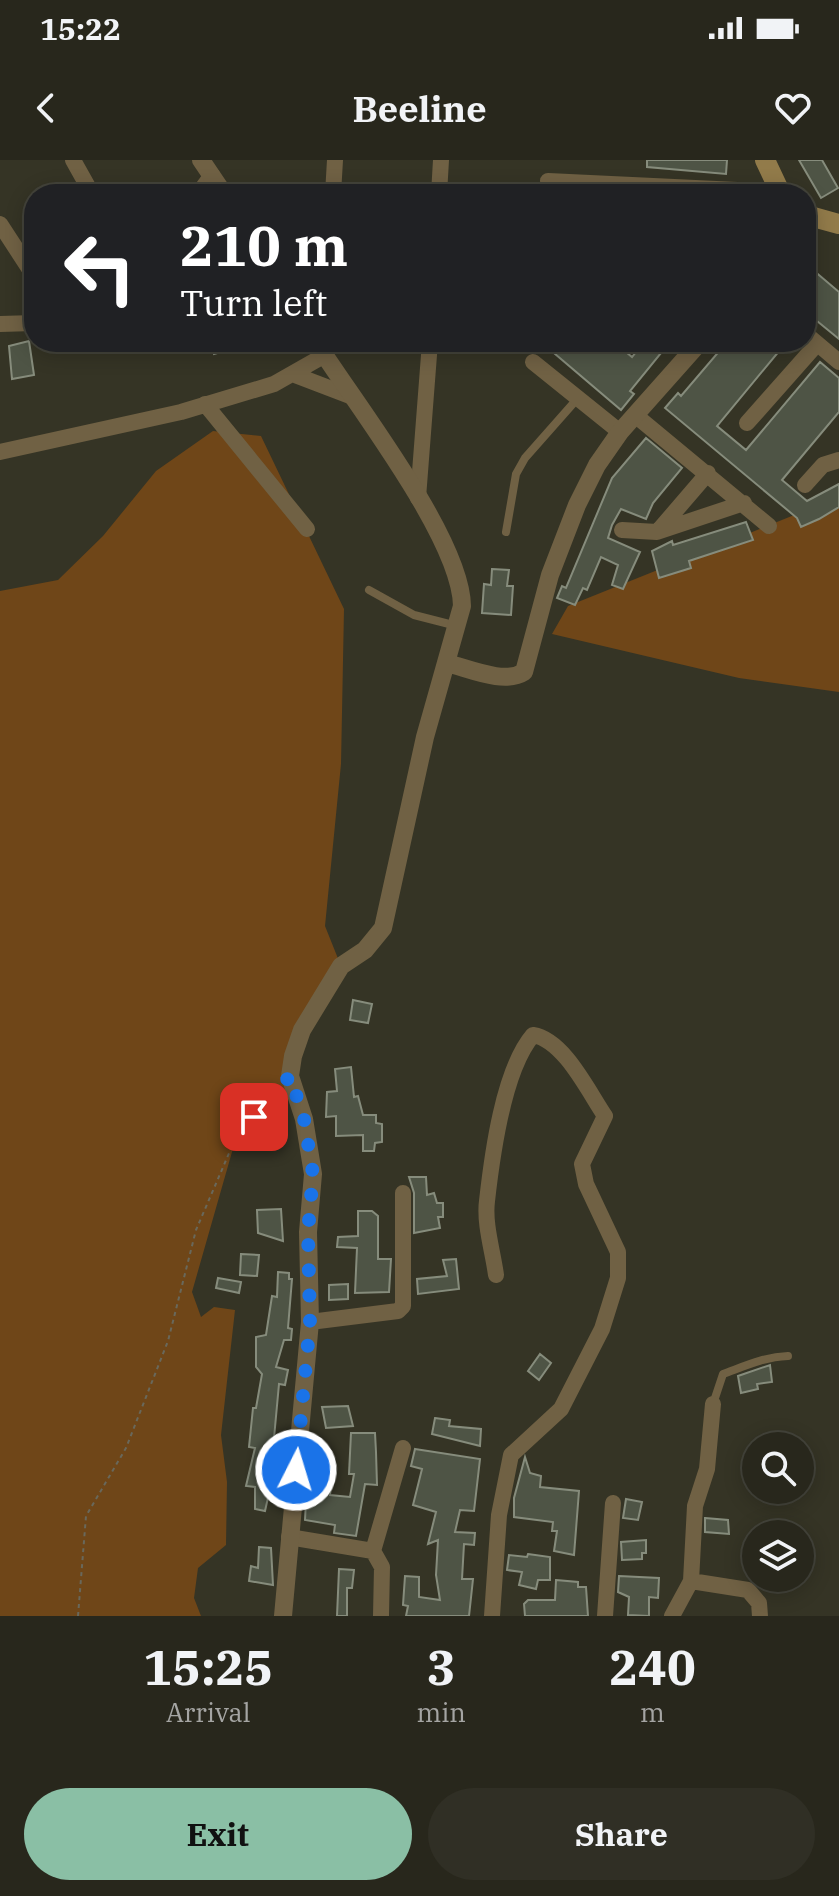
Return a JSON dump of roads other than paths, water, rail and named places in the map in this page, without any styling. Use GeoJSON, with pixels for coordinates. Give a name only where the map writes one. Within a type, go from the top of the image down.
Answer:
{"type":"FeatureCollection","features":[{"type":"Feature","properties":{"kind":"main road"},"geometry":{"type":"LineString","coordinates":[[765,160],[776,184]]}},
{"type":"Feature","properties":{"kind":"main road"},"geometry":{"type":"LineString","coordinates":[[816,218],[839,224]]}},
{"type":"Feature","properties":{"kind":"street"},"geometry":{"type":"LineString","coordinates":[[73,160],[86,184]]}},
{"type":"Feature","properties":{"kind":"street"},"geometry":{"type":"LineString","coordinates":[[334,184],[335,160]]}},
{"type":"Feature","properties":{"kind":"street"},"geometry":{"type":"LineString","coordinates":[[440,184],[441,160]]}},
{"type":"Feature","properties":{"kind":"street"},"geometry":{"type":"LineString","coordinates":[[548,181],[564,184]]}},
{"type":"Feature","properties":{"kind":"street"},"geometry":{"type":"LineString","coordinates":[[0,224],[24,261]]}},
{"type":"Feature","properties":{"kind":"street"},"geometry":{"type":"LineString","coordinates":[[0,324],[24,323]]}},
{"type":"Feature","properties":{"kind":"street"},"geometry":{"type":"LineString","coordinates":[[816,343],[839,362]]}},
{"type":"Feature","properties":{"kind":"street"},"geometry":{"type":"LineString","coordinates":[[3,450],[205,404],[295,375],[318,352]]}},
{"type":"Feature","properties":{"kind":"street"},"geometry":{"type":"LineString","coordinates":[[283,1616],[310,1322],[311,1149],[290,1076],[302,1030],[341,966],[365,950],[383,928],[425,737],[457,626],[461,584],[418,498],[323,352]]}},
{"type":"Feature","properties":{"kind":"street"},"geometry":{"type":"LineString","coordinates":[[418,498],[429,352]]}},
{"type":"Feature","properties":{"kind":"street"},"geometry":{"type":"LineString","coordinates":[[446,663],[516,677],[524,672],[550,575],[577,505],[620,432],[691,352]]}},
{"type":"Feature","properties":{"kind":"street"},"geometry":{"type":"LineString","coordinates":[[747,423],[801,352]]}},
{"type":"Feature","properties":{"kind":"street"},"geometry":{"type":"LineString","coordinates":[[533,362],[620,432]]}},
{"type":"Feature","properties":{"kind":"street"},"geometry":{"type":"LineString","coordinates":[[295,375],[350,396]]}},
{"type":"Feature","properties":{"kind":"street"},"geometry":{"type":"LineString","coordinates":[[205,404],[307,529]]}},
{"type":"Feature","properties":{"kind":"street"},"geometry":{"type":"LineString","coordinates":[[635,415],[769,526]]}},
{"type":"Feature","properties":{"kind":"street"},"geometry":{"type":"LineString","coordinates":[[805,485],[831,463],[839,445]]}},
{"type":"Feature","properties":{"kind":"street"},"geometry":{"type":"LineString","coordinates":[[657,532],[708,473]]}},
{"type":"Feature","properties":{"kind":"street"},"geometry":{"type":"LineString","coordinates":[[622,530],[657,532],[744,503]]}},
{"type":"Feature","properties":{"kind":"street"},"geometry":{"type":"LineString","coordinates":[[492,1616],[499,1515],[511,1455],[561,1409],[602,1329],[618,1278],[618,1252],[586,1184],[582,1164],[605,1116],[570,1064],[545,1037],[533,1035],[521,1049],[500,1115],[486,1203],[496,1275]]}},
{"type":"Feature","properties":{"kind":"street"},"geometry":{"type":"LineString","coordinates":[[310,1322],[398,1311],[403,1306],[403,1193]]}},
{"type":"Feature","properties":{"kind":"street"},"geometry":{"type":"LineString","coordinates":[[672,1616],[691,1581],[695,1506],[707,1469],[713,1404]]}},
{"type":"Feature","properties":{"kind":"street"},"geometry":{"type":"LineString","coordinates":[[381,1616],[382,1567],[373,1551],[403,1448]]}},
{"type":"Feature","properties":{"kind":"street"},"geometry":{"type":"LineString","coordinates":[[605,1616],[613,1503]]}},
{"type":"Feature","properties":{"kind":"street"},"geometry":{"type":"LineString","coordinates":[[289,1537],[373,1551]]}},
{"type":"Feature","properties":{"kind":"street"},"geometry":{"type":"LineString","coordinates":[[691,1581],[748,1590],[759,1603],[760,1616]]}},
{"type":"Feature","properties":{"kind":"lane"},"geometry":{"type":"LineString","coordinates":[[506,532],[516,474],[525,458],[579,398]]}},
{"type":"Feature","properties":{"kind":"lane"},"geometry":{"type":"LineString","coordinates":[[369,590],[414,615],[457,626]]}},
{"type":"Feature","properties":{"kind":"lane"},"geometry":{"type":"LineString","coordinates":[[713,1404],[723,1374],[752,1365],[763,1357],[788,1356]]}}]}
